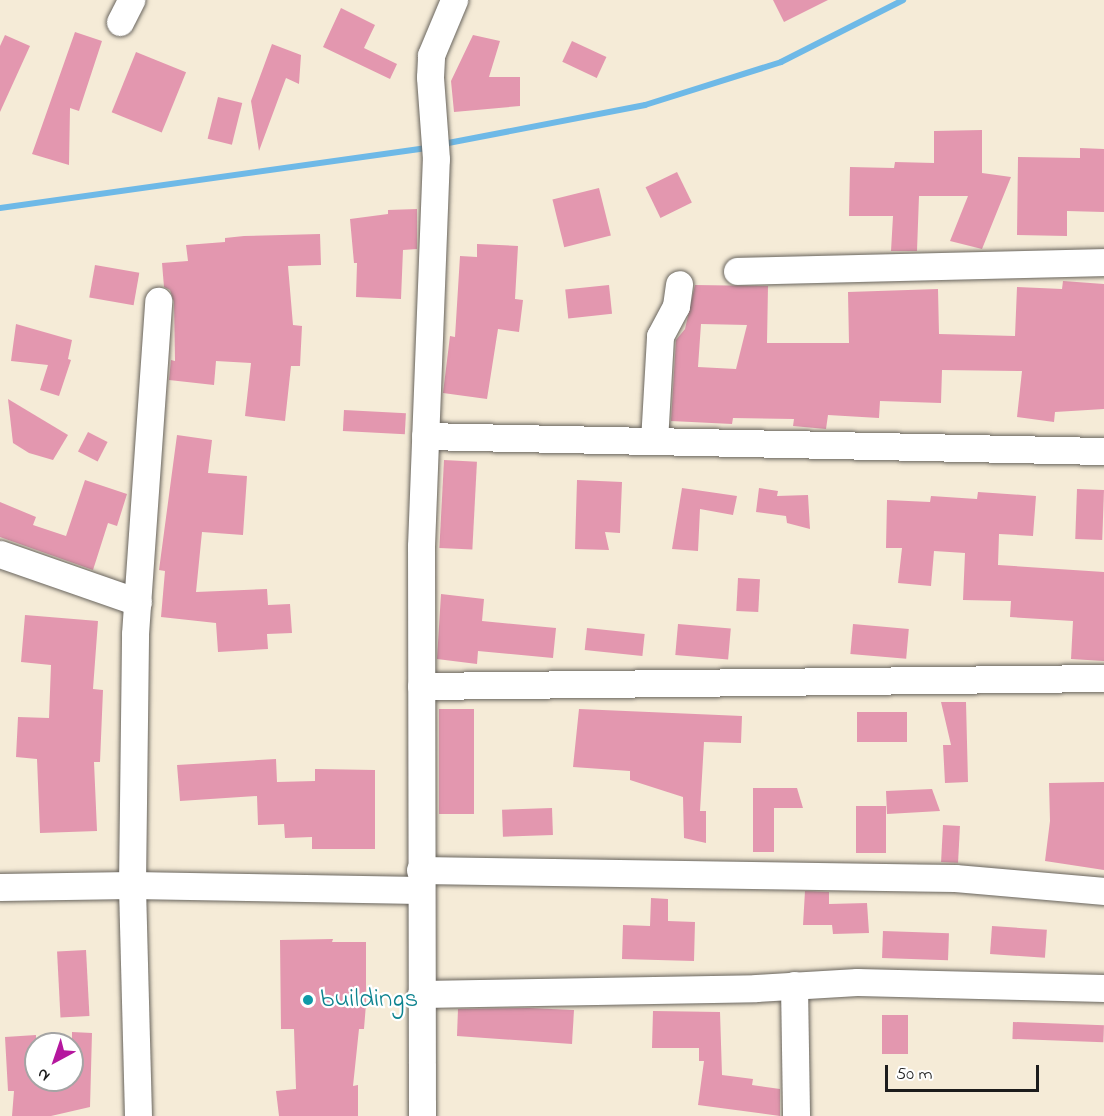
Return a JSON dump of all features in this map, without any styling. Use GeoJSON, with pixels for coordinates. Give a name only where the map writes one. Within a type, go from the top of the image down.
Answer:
{"type":"FeatureCollection","features":[{"type":"Feature","properties":{"kind":"street"},"geometry":{"type":"LineString","coordinates":[[422,1116],[420,686],[425,436],[435,147],[431,55],[454,0]]}},
{"type":"Feature","properties":{"kind":"street"},"geometry":{"type":"LineString","coordinates":[[737,271],[1104,262]]}},
{"type":"Feature","properties":{"kind":"street"},"geometry":{"type":"LineString","coordinates":[[654,441],[660,336],[676,306],[679,284]]}},
{"type":"Feature","properties":{"kind":"street"},"geometry":{"type":"LineString","coordinates":[[138,1116],[132,885],[138,602],[158,301]]}},
{"type":"Feature","properties":{"kind":"street"},"geometry":{"type":"LineString","coordinates":[[425,436],[1104,452]]}},
{"type":"Feature","properties":{"kind":"street"},"geometry":{"type":"LineString","coordinates":[[0,554],[138,602]]}},
{"type":"Feature","properties":{"kind":"street"},"geometry":{"type":"LineString","coordinates":[[420,686],[1104,678]]}},
{"type":"Feature","properties":{"kind":"street"},"geometry":{"type":"LineString","coordinates":[[0,887],[420,880],[955,879],[1104,891]]}},
{"type":"Feature","properties":{"kind":"street"},"geometry":{"type":"LineString","coordinates":[[421,994],[857,982],[1104,988]]}},
{"type":"Feature","properties":{"kind":"street"},"geometry":{"type":"LineString","coordinates":[[794,985],[796,1116]]}},
{"type":"Feature","properties":{"kind":"building"},"geometry":{"type":"Polygon","coordinates":[[[773,0],[828,0],[784,22],[773,0]]]}},
{"type":"Feature","properties":{"kind":"building"},"geometry":{"type":"Polygon","coordinates":[[[341,8],[375,25],[364,48],[397,64],[390,79],[323,47],[341,8]]]}},
{"type":"Feature","properties":{"kind":"building"},"geometry":{"type":"Polygon","coordinates":[[[75,32],[102,41],[79,111],[70,108],[69,165],[32,154],[75,32]]]}},
{"type":"Feature","properties":{"kind":"building"},"geometry":{"type":"Polygon","coordinates":[[[5,35],[30,46],[0,112],[0,46],[5,35]]]}},
{"type":"Feature","properties":{"kind":"building"},"geometry":{"type":"Polygon","coordinates":[[[473,35],[500,41],[489,77],[520,77],[520,106],[454,112],[451,81],[473,35]]]}},
{"type":"Feature","properties":{"kind":"building"},"geometry":{"type":"Polygon","coordinates":[[[572,41],[606,57],[597,78],[562,62],[572,41]]]}},
{"type":"Feature","properties":{"kind":"building"},"geometry":{"type":"Polygon","coordinates":[[[272,44],[301,55],[299,84],[286,78],[259,151],[251,101],[272,44]]]}},
{"type":"Feature","properties":{"kind":"building"},"geometry":{"type":"Polygon","coordinates":[[[136,52],[186,72],[162,132],[112,112],[136,52]]]}},
{"type":"Feature","properties":{"kind":"building"},"geometry":{"type":"Polygon","coordinates":[[[218,97],[242,103],[232,145],[208,139],[218,97]]]}},
{"type":"Feature","properties":{"kind":"building"},"geometry":{"type":"Polygon","coordinates":[[[982,130],[982,173],[1011,177],[982,249],[950,241],[968,196],[919,196],[917,251],[891,251],[893,216],[849,216],[850,167],[894,168],[895,162],[934,163],[934,131],[982,130]]]}},
{"type":"Feature","properties":{"kind":"building"},"geometry":{"type":"Polygon","coordinates":[[[1080,148],[1104,149],[1104,212],[1067,211],[1067,236],[1017,235],[1018,157],[1080,158],[1080,148]]]}},
{"type":"Feature","properties":{"kind":"building"},"geometry":{"type":"Polygon","coordinates":[[[677,172],[692,203],[660,218],[646,187],[677,172]]]}},
{"type":"Feature","properties":{"kind":"building"},"geometry":{"type":"Polygon","coordinates":[[[599,188],[611,236],[564,247],[552,200],[599,188]]]}},
{"type":"Feature","properties":{"kind":"building"},"geometry":{"type":"Polygon","coordinates":[[[417,209],[417,249],[403,250],[401,299],[356,297],[357,263],[354,263],[350,219],[388,214],[388,210],[417,209]]]}},
{"type":"Feature","properties":{"kind":"building"},"geometry":{"type":"Polygon","coordinates":[[[320,234],[321,265],[288,266],[293,325],[302,326],[300,366],[291,366],[285,421],[245,416],[251,363],[216,361],[214,385],[169,380],[171,360],[175,361],[174,302],[170,290],[164,287],[162,263],[188,261],[186,245],[225,242],[225,238],[244,236],[320,234]]]}},
{"type":"Feature","properties":{"kind":"building"},"geometry":{"type":"Polygon","coordinates":[[[477,244],[518,246],[515,299],[523,300],[519,332],[498,329],[487,399],[443,393],[450,336],[455,337],[460,256],[477,257],[477,244]]]}},
{"type":"Feature","properties":{"kind":"building"},"geometry":{"type":"Polygon","coordinates":[[[95,265],[139,273],[134,305],[89,297],[95,265]]]}},
{"type":"Feature","properties":{"kind":"building"},"geometry":{"type":"Polygon","coordinates":[[[1063,281],[1104,284],[1104,409],[1055,412],[1054,422],[1017,417],[1022,371],[942,370],[941,403],[880,401],[879,418],[828,415],[826,429],[793,426],[794,419],[733,418],[732,424],[671,421],[676,340],[685,329],[695,285],[768,286],[767,343],[849,343],[848,292],[938,289],[939,334],[1015,336],[1017,287],[1062,289],[1063,281]],[[701,324],[698,367],[736,369],[747,325],[701,324]]]}},
{"type":"Feature","properties":{"kind":"building"},"geometry":{"type":"Polygon","coordinates":[[[609,285],[612,314],[568,318],[565,290],[609,285]]]}},
{"type":"Feature","properties":{"kind":"building"},"geometry":{"type":"Polygon","coordinates":[[[16,324],[72,340],[68,359],[71,360],[59,396],[40,390],[48,365],[11,361],[16,324]]]}},
{"type":"Feature","properties":{"kind":"building"},"geometry":{"type":"Polygon","coordinates":[[[8,399],[68,435],[53,460],[29,453],[13,443],[8,399]]]}},
{"type":"Feature","properties":{"kind":"building"},"geometry":{"type":"Polygon","coordinates":[[[344,410],[406,413],[405,434],[343,431],[344,410]]]}},
{"type":"Feature","properties":{"kind":"building"},"geometry":{"type":"Polygon","coordinates":[[[88,432],[108,442],[98,462],[78,452],[88,432]]]}},
{"type":"Feature","properties":{"kind":"building"},"geometry":{"type":"Polygon","coordinates":[[[177,435],[212,440],[208,473],[247,476],[243,535],[202,532],[196,592],[267,589],[268,605],[290,604],[292,633],[267,634],[268,649],[218,652],[216,623],[161,617],[165,571],[159,570],[177,435]]]}},
{"type":"Feature","properties":{"kind":"building"},"geometry":{"type":"Polygon","coordinates":[[[444,460],[477,462],[472,550],[439,548],[444,460]]]}},
{"type":"Feature","properties":{"kind":"building"},"geometry":{"type":"Polygon","coordinates":[[[85,480],[127,494],[117,526],[108,523],[93,570],[0,537],[0,502],[36,517],[33,525],[66,536],[85,480]]]}},
{"type":"Feature","properties":{"kind":"building"},"geometry":{"type":"Polygon","coordinates":[[[577,480],[622,482],[620,533],[605,532],[609,550],[575,549],[577,480]]]}},
{"type":"Feature","properties":{"kind":"building"},"geometry":{"type":"Polygon","coordinates":[[[682,488],[737,496],[733,515],[700,509],[698,551],[672,549],[682,488]]]}},
{"type":"Feature","properties":{"kind":"building"},"geometry":{"type":"Polygon","coordinates":[[[759,488],[778,491],[777,496],[808,495],[810,529],[787,523],[786,516],[756,512],[759,488]]]}},
{"type":"Feature","properties":{"kind":"building"},"geometry":{"type":"Polygon","coordinates":[[[1077,489],[1104,490],[1102,540],[1075,539],[1077,489]]]}},
{"type":"Feature","properties":{"kind":"building"},"geometry":{"type":"Polygon","coordinates":[[[978,492],[1036,496],[1033,536],[999,534],[998,565],[1104,572],[1104,661],[1071,659],[1073,621],[1010,617],[1011,601],[963,600],[965,553],[934,551],[931,586],[898,583],[902,548],[886,548],[887,500],[930,502],[931,496],[977,499],[978,492]]]}},
{"type":"Feature","properties":{"kind":"building"},"geometry":{"type":"Polygon","coordinates":[[[738,578],[760,579],[758,612],[736,611],[738,578]]]}},
{"type":"Feature","properties":{"kind":"building"},"geometry":{"type":"Polygon","coordinates":[[[441,594],[484,599],[482,621],[556,628],[553,658],[478,651],[477,664],[437,659],[441,594]]]}},
{"type":"Feature","properties":{"kind":"building"},"geometry":{"type":"Polygon","coordinates":[[[25,615],[98,621],[93,689],[103,690],[100,762],[94,762],[97,831],[40,833],[37,759],[16,757],[18,717],[49,718],[51,665],[21,662],[25,615]]]}},
{"type":"Feature","properties":{"kind":"building"},"geometry":{"type":"Polygon","coordinates":[[[678,624],[731,629],[728,660],[675,655],[678,624]]]}},
{"type":"Feature","properties":{"kind":"building"},"geometry":{"type":"Polygon","coordinates":[[[853,624],[909,629],[906,659],[850,654],[853,624]]]}},
{"type":"Feature","properties":{"kind":"building"},"geometry":{"type":"Polygon","coordinates":[[[587,628],[645,634],[642,656],[585,650],[587,628]]]}},
{"type":"Feature","properties":{"kind":"building"},"geometry":{"type":"Polygon","coordinates":[[[941,702],[966,702],[968,782],[945,783],[943,745],[951,745],[941,702]]]}},
{"type":"Feature","properties":{"kind":"building"},"geometry":{"type":"Polygon","coordinates":[[[439,709],[474,709],[474,814],[439,814],[439,709]]]}},
{"type":"Feature","properties":{"kind":"building"},"geometry":{"type":"Polygon","coordinates":[[[579,709],[742,716],[741,743],[704,742],[700,811],[706,811],[706,843],[684,838],[683,797],[630,780],[630,771],[573,767],[579,709]]]}},
{"type":"Feature","properties":{"kind":"building"},"geometry":{"type":"Polygon","coordinates":[[[857,712],[907,712],[907,742],[857,742],[857,712]]]}},
{"type":"Feature","properties":{"kind":"building"},"geometry":{"type":"Polygon","coordinates":[[[276,759],[277,782],[315,781],[315,769],[375,770],[375,849],[312,849],[312,837],[285,838],[284,824],[258,825],[257,796],[180,801],[177,765],[276,759]]]}},
{"type":"Feature","properties":{"kind":"building"},"geometry":{"type":"Polygon","coordinates":[[[1104,782],[1104,870],[1045,861],[1050,821],[1049,783],[1104,782]]]}},
{"type":"Feature","properties":{"kind":"building"},"geometry":{"type":"Polygon","coordinates":[[[753,788],[797,788],[803,808],[774,808],[774,852],[753,852],[753,788]]]}},
{"type":"Feature","properties":{"kind":"building"},"geometry":{"type":"Polygon","coordinates":[[[932,789],[940,811],[887,814],[886,791],[932,789]]]}},
{"type":"Feature","properties":{"kind":"building"},"geometry":{"type":"Polygon","coordinates":[[[856,806],[886,806],[886,853],[856,853],[856,806]]]}},
{"type":"Feature","properties":{"kind":"building"},"geometry":{"type":"Polygon","coordinates":[[[552,808],[553,835],[503,837],[502,810],[552,808]]]}},
{"type":"Feature","properties":{"kind":"building"},"geometry":{"type":"Polygon","coordinates":[[[943,825],[960,826],[958,863],[941,862],[943,825]]]}},
{"type":"Feature","properties":{"kind":"building"},"geometry":{"type":"Polygon","coordinates":[[[805,891],[829,892],[829,904],[867,903],[869,933],[833,934],[832,925],[803,925],[805,891]]]}},
{"type":"Feature","properties":{"kind":"building"},"geometry":{"type":"Polygon","coordinates":[[[651,898],[668,899],[668,921],[695,922],[694,961],[622,959],[623,925],[650,926],[651,898]]]}},
{"type":"Feature","properties":{"kind":"building"},"geometry":{"type":"Polygon","coordinates":[[[992,926],[1047,930],[1045,958],[990,954],[992,926]]]}},
{"type":"Feature","properties":{"kind":"building"},"geometry":{"type":"Polygon","coordinates":[[[883,931],[949,933],[948,960],[882,958],[883,931]]]}},
{"type":"Feature","properties":{"kind":"building"},"geometry":{"type":"Polygon","coordinates":[[[333,939],[332,942],[366,942],[364,1029],[359,1029],[353,1086],[358,1085],[358,1116],[279,1116],[276,1091],[296,1089],[294,1029],[281,1029],[280,940],[333,939]]]}},
{"type":"Feature","properties":{"kind":"building"},"geometry":{"type":"Polygon","coordinates":[[[86,950],[89,1016],[60,1017],[57,952],[86,950]]]}},
{"type":"Feature","properties":{"kind":"building"},"geometry":{"type":"Polygon","coordinates":[[[458,1009],[574,1010],[572,1044],[457,1036],[458,1009]]]}},
{"type":"Feature","properties":{"kind":"building"},"geometry":{"type":"Polygon","coordinates":[[[653,1011],[720,1012],[722,1075],[753,1079],[752,1085],[780,1089],[780,1116],[698,1105],[704,1061],[699,1061],[699,1048],[652,1048],[653,1011]]]}},
{"type":"Feature","properties":{"kind":"building"},"geometry":{"type":"Polygon","coordinates":[[[882,1015],[908,1015],[908,1054],[882,1054],[882,1015]]]}},
{"type":"Feature","properties":{"kind":"building"},"geometry":{"type":"Polygon","coordinates":[[[1013,1022],[1104,1025],[1103,1042],[1012,1039],[1013,1022]]]}},
{"type":"Feature","properties":{"kind":"building"},"geometry":{"type":"Polygon","coordinates":[[[84,1033],[92,1033],[90,1107],[51,1116],[12,1116],[14,1091],[8,1091],[5,1037],[24,1036],[24,1092],[84,1092],[84,1033]]]}},
{"type":"Feature","properties":{"kind":"waterway"},"geometry":{"type":"LineString","coordinates":[[443,144],[645,105],[781,62],[903,0]]}},
{"type":"Feature","properties":{"kind":"waterway"},"geometry":{"type":"LineString","coordinates":[[0,208],[427,148]]}},
{"type":"Feature","properties":{"kind":"place","name":"buildings"},"geometry":{"type":"Point","coordinates":[308,1000]}}]}
